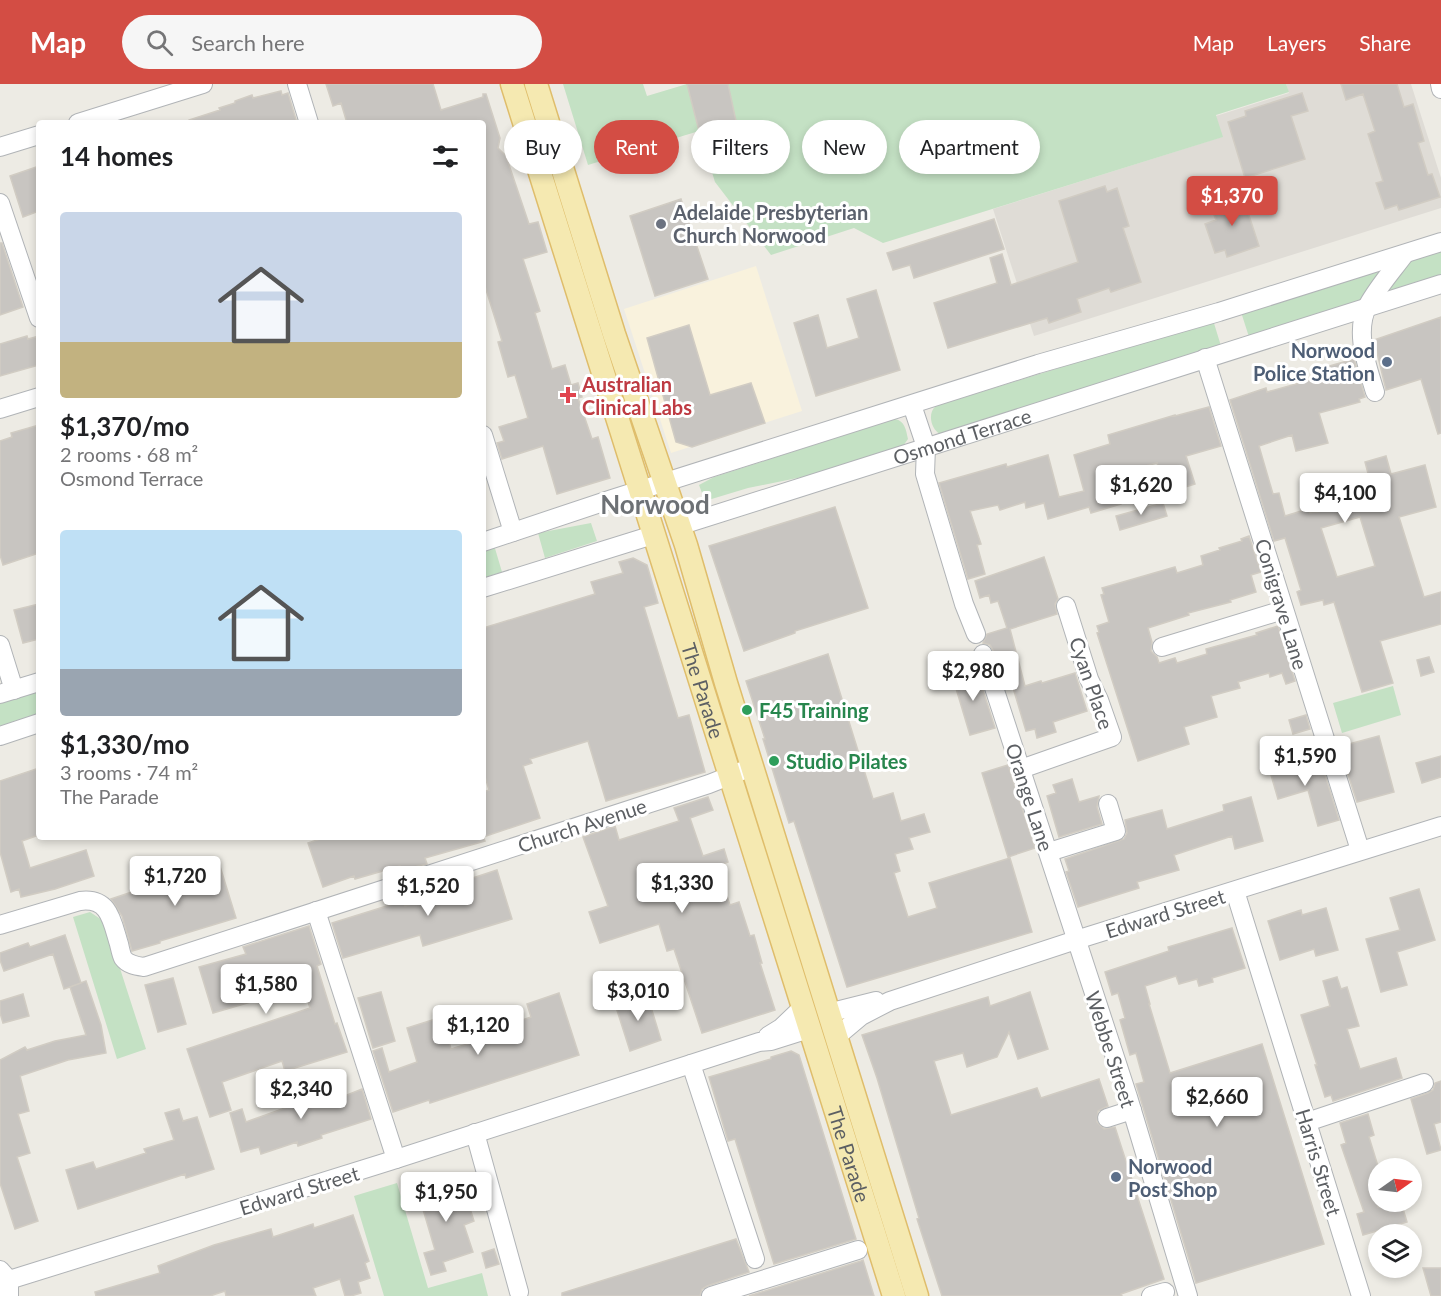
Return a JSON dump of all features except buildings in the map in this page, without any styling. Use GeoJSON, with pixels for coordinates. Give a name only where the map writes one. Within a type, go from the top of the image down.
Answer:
{"type":"FeatureCollection","features":[{"type":"Feature","properties":{"kind":"main road","name":"The Parade"},"geometry":{"type":"LineString","coordinates":[[512,84],[571,232],[665,483],[917,1296]]}},
{"type":"Feature","properties":{"kind":"main road","name":"The Parade"},"geometry":{"type":"LineString","coordinates":[[536,84],[571,232],[639,490],[894,1296]]}},
{"type":"Feature","properties":{"kind":"main road","name":"Osmond Terrace"},"geometry":{"type":"LineString","coordinates":[[653,535],[679,526]]}},
{"type":"Feature","properties":{"kind":"main road"},"geometry":{"type":"LineString","coordinates":[[809,1029],[828,1013]]}},
{"type":"Feature","properties":{"kind":"street"},"geometry":{"type":"LineString","coordinates":[[297,84],[308,120]]}},
{"type":"Feature","properties":{"kind":"street"},"geometry":{"type":"LineString","coordinates":[[1440,84],[1441,89]]}},
{"type":"Feature","properties":{"kind":"street"},"geometry":{"type":"LineString","coordinates":[[87,120],[197,85]]}},
{"type":"Feature","properties":{"kind":"street"},"geometry":{"type":"LineString","coordinates":[[0,147],[36,136]]}},
{"type":"Feature","properties":{"kind":"street"},"geometry":{"type":"LineString","coordinates":[[0,203],[36,309]]}},
{"type":"Feature","properties":{"kind":"street"},"geometry":{"type":"LineString","coordinates":[[486,541],[639,490],[1038,364],[1219,312],[1441,242]]}},
{"type":"Feature","properties":{"kind":"street"},"geometry":{"type":"LineString","coordinates":[[1375,392],[1364,354],[1362,330],[1368,306],[1404,255]]}},
{"type":"Feature","properties":{"kind":"street","name":"Osmond Terrace"},"geometry":{"type":"LineString","coordinates":[[679,526],[1441,284]]}},
{"type":"Feature","properties":{"kind":"street","name":"Conigrave Lane"},"geometry":{"type":"LineString","coordinates":[[1205,358],[1360,850]]}},
{"type":"Feature","properties":{"kind":"street"},"geometry":{"type":"LineString","coordinates":[[0,409],[36,398]]}},
{"type":"Feature","properties":{"kind":"street"},"geometry":{"type":"LineString","coordinates":[[912,405],[926,447],[925,474],[964,604],[976,634]]}},
{"type":"Feature","properties":{"kind":"street"},"geometry":{"type":"LineString","coordinates":[[486,445],[513,532]]}},
{"type":"Feature","properties":{"kind":"street","name":"Osmond Terrace"},"geometry":{"type":"LineString","coordinates":[[486,587],[653,535]]}},
{"type":"Feature","properties":{"kind":"street","name":"Cyan Place"},"geometry":{"type":"LineString","coordinates":[[1022,769],[1112,737],[1089,679],[1066,606]]}},
{"type":"Feature","properties":{"kind":"street"},"geometry":{"type":"LineString","coordinates":[[1162,647],[1283,610]]}},
{"type":"Feature","properties":{"kind":"street"},"geometry":{"type":"LineString","coordinates":[[0,645],[7,692],[36,683]]}},
{"type":"Feature","properties":{"kind":"street","name":"Orange Lane"},"geometry":{"type":"LineString","coordinates":[[983,654],[1076,940]]}},
{"type":"Feature","properties":{"kind":"street"},"geometry":{"type":"LineString","coordinates":[[0,736],[36,724]]}},
{"type":"Feature","properties":{"kind":"street","name":"Church Avenue"},"geometry":{"type":"LineString","coordinates":[[0,925],[80,901],[92,900],[102,905],[111,916],[123,958],[133,966],[144,967],[710,784],[752,767]]}},
{"type":"Feature","properties":{"kind":"street"},"geometry":{"type":"LineString","coordinates":[[1049,852],[1116,831],[1108,804]]}},
{"type":"Feature","properties":{"kind":"street","name":"Edward Street"},"geometry":{"type":"LineString","coordinates":[[836,1037],[861,1016],[890,1001],[1076,940],[1441,826]]}},
{"type":"Feature","properties":{"kind":"street","name":"Harris Street"},"geometry":{"type":"LineString","coordinates":[[1235,891],[1361,1296]]}},
{"type":"Feature","properties":{"kind":"street"},"geometry":{"type":"LineString","coordinates":[[316,911],[396,1159]]}},
{"type":"Feature","properties":{"kind":"street","name":"Webbe Street"},"geometry":{"type":"LineString","coordinates":[[1076,940],[1132,1110],[1188,1296]]}},
{"type":"Feature","properties":{"kind":"street","name":"Edward Street"},"geometry":{"type":"LineString","coordinates":[[828,1013],[873,1001],[890,1001]]}},
{"type":"Feature","properties":{"kind":"street","name":"Edward Street"},"geometry":{"type":"LineString","coordinates":[[759,1042],[781,1028],[803,1007]]}},
{"type":"Feature","properties":{"kind":"street","name":"Edward Street"},"geometry":{"type":"LineString","coordinates":[[6,1282],[759,1042],[771,1041],[809,1029]]}},
{"type":"Feature","properties":{"kind":"street"},"geometry":{"type":"LineString","coordinates":[[691,1064],[755,1259]]}},
{"type":"Feature","properties":{"kind":"street"},"geometry":{"type":"LineString","coordinates":[[1307,1122],[1424,1083]]}},
{"type":"Feature","properties":{"kind":"street"},"geometry":{"type":"LineString","coordinates":[[1107,1118],[1132,1110]]}},
{"type":"Feature","properties":{"kind":"street"},"geometry":{"type":"LineString","coordinates":[[475,1133],[519,1292]]}},
{"type":"Feature","properties":{"kind":"street"},"geometry":{"type":"LineString","coordinates":[[711,1296],[858,1250]]}},
{"type":"Feature","properties":{"kind":"shaded area"},"geometry":{"type":"Polygon","coordinates":[[[1286,84],[1411,84],[1441,178],[1441,208],[1034,336],[993,209],[1222,137],[1216,116],[1289,93],[1286,84]]]}},
{"type":"Feature","properties":{"kind":"shaded area"},"geometry":{"type":"Polygon","coordinates":[[[756,266],[802,411],[671,453],[624,309],[756,266]]]}},
{"type":"Feature","properties":{"kind":"green space"},"geometry":{"type":"Polygon","coordinates":[[[563,84],[643,84],[647,96],[687,84],[1286,84],[1289,92],[1216,115],[1223,137],[883,243],[854,228],[771,255],[715,182],[712,174],[790,174],[790,120],[691,120],[691,133],[679,137],[679,120],[594,120],[594,163],[588,165],[582,146],[582,120],[574,120],[563,84]]]}},
{"type":"Feature","properties":{"kind":"green space"},"geometry":{"type":"Polygon","coordinates":[[[1441,248],[1441,277],[1385,294],[1408,259],[1441,248]]]}},
{"type":"Feature","properties":{"kind":"green space"},"geometry":{"type":"Polygon","coordinates":[[[1390,264],[1367,300],[1249,337],[1241,312],[1390,264]]]}},
{"type":"Feature","properties":{"kind":"green space"},"geometry":{"type":"Polygon","coordinates":[[[1213,320],[1221,346],[940,434],[932,425],[931,417],[936,406],[1213,320]]]}},
{"type":"Feature","properties":{"kind":"green space"},"geometry":{"type":"Polygon","coordinates":[[[895,419],[901,422],[906,429],[908,439],[903,446],[812,475],[748,488],[705,501],[699,485],[714,477],[895,419]]]}},
{"type":"Feature","properties":{"kind":"green space"},"geometry":{"type":"Polygon","coordinates":[[[591,523],[597,541],[545,558],[538,533],[591,523]]]}},
{"type":"Feature","properties":{"kind":"green space"},"geometry":{"type":"Polygon","coordinates":[[[494,545],[502,572],[486,577],[486,548],[494,545]]]}},
{"type":"Feature","properties":{"kind":"green space"},"geometry":{"type":"Polygon","coordinates":[[[1393,686],[1401,715],[1342,733],[1333,703],[1393,686]]]}},
{"type":"Feature","properties":{"kind":"green space"},"geometry":{"type":"Polygon","coordinates":[[[36,689],[36,718],[0,729],[0,700],[36,689]]]}},
{"type":"Feature","properties":{"kind":"green space"},"geometry":{"type":"Polygon","coordinates":[[[90,912],[105,922],[146,1049],[117,1059],[73,917],[90,912]]]}},
{"type":"Feature","properties":{"kind":"green space"},"geometry":{"type":"Polygon","coordinates":[[[397,1183],[428,1288],[482,1273],[488,1296],[384,1296],[354,1196],[397,1183]]]}},
{"type":"Feature","properties":{"kind":"place","name":"Adelaide Presbyterian Church Norwood"},"geometry":{"type":"Point","coordinates":[661,224]}},
{"type":"Feature","properties":{"kind":"place","name":"Norwood Police Station"},"geometry":{"type":"Point","coordinates":[1387,362]}},
{"type":"Feature","properties":{"kind":"place","name":"Australian Clinical Labs"},"geometry":{"type":"Point","coordinates":[568,395]}},
{"type":"Feature","properties":{"kind":"place","name":"F45 Training"},"geometry":{"type":"Point","coordinates":[747,710]}},
{"type":"Feature","properties":{"kind":"place","name":"Studio Pilates"},"geometry":{"type":"Point","coordinates":[774,761]}},
{"type":"Feature","properties":{"kind":"place","name":"Norwood Post Shop"},"geometry":{"type":"Point","coordinates":[1116,1177]}},
{"type":"Feature","properties":{"kind":"district","name":"Norwood"},"geometry":{"type":"Point","coordinates":[655,504]}}]}
